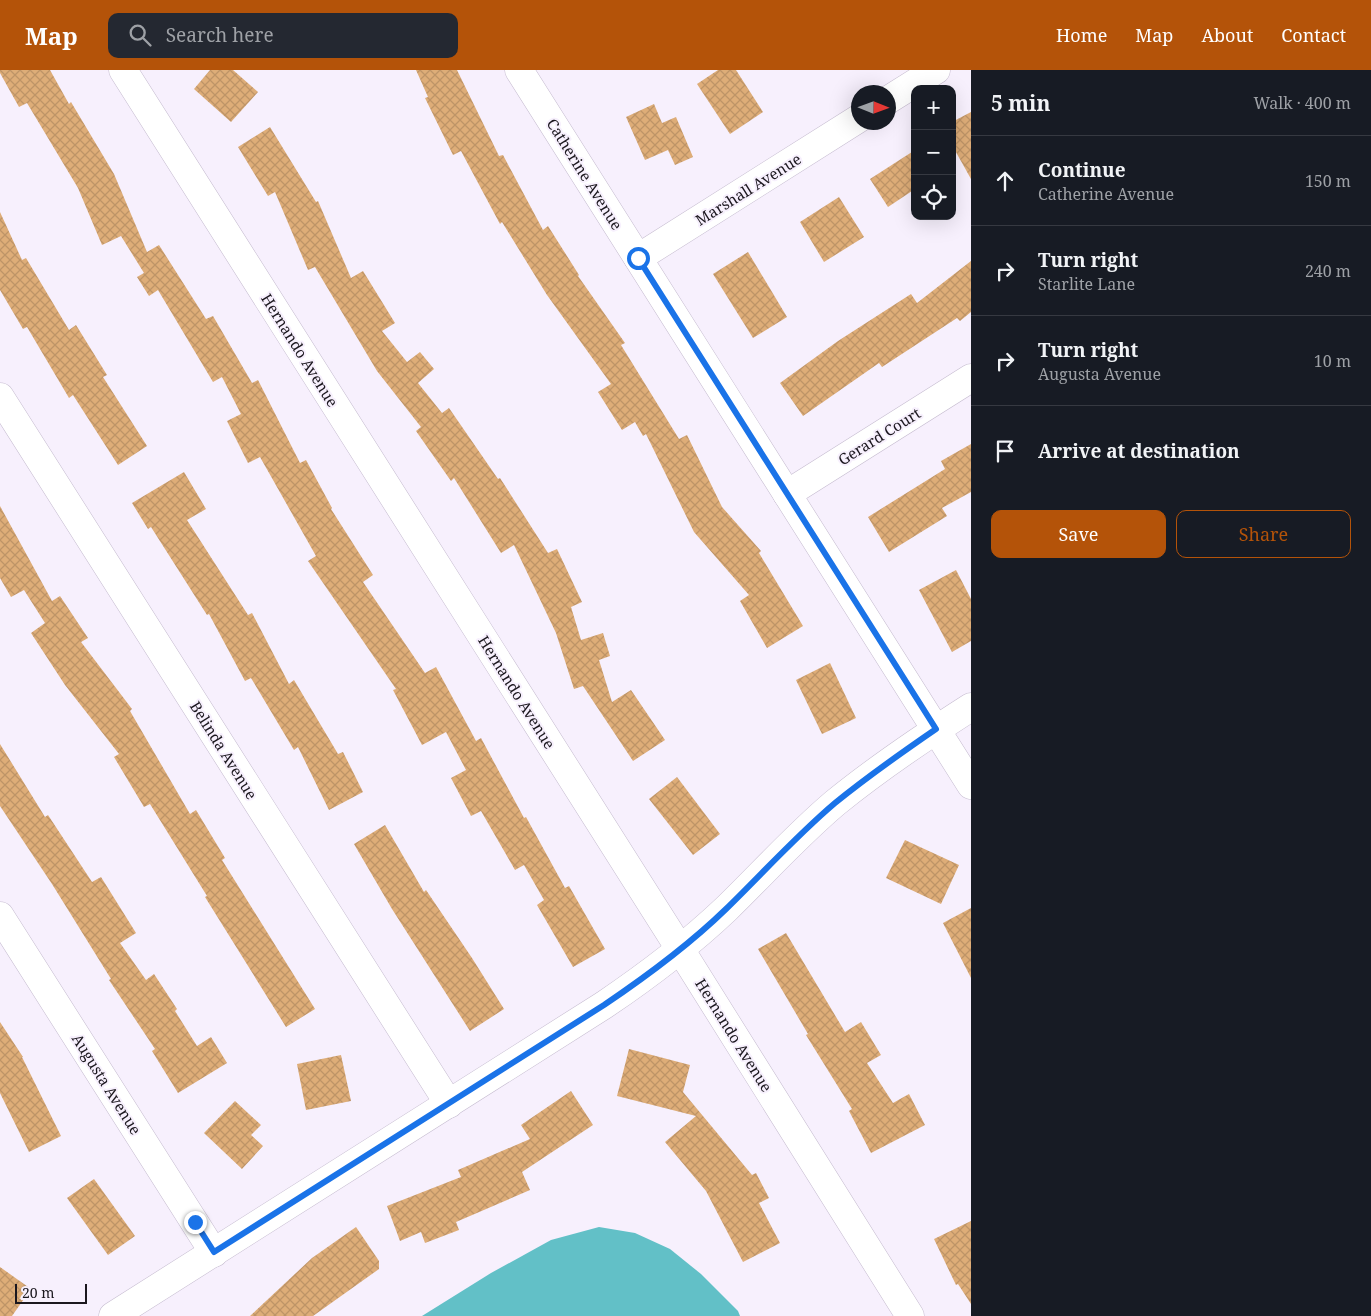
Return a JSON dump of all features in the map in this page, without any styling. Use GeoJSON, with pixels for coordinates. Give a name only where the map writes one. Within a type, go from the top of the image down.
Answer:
{"type":"FeatureCollection","features":[{"type":"Feature","properties":{"kind":"street","name":"Hernando Avenue"},"geometry":{"type":"LineString","coordinates":[[122,70],[680,949],[910,1316]]}},
{"type":"Feature","properties":{"kind":"street","name":"Catherine Avenue"},"geometry":{"type":"LineString","coordinates":[[519,70],[971,784]]}},
{"type":"Feature","properties":{"kind":"street"},"geometry":{"type":"LineString","coordinates":[[896,95],[936,70]]}},
{"type":"Feature","properties":{"kind":"street","name":"Marshall Avenue"},"geometry":{"type":"LineString","coordinates":[[638,258],[851,123]]}},
{"type":"Feature","properties":{"kind":"street","name":"Gerard Court"},"geometry":{"type":"LineString","coordinates":[[787,494],[971,378]]}},
{"type":"Feature","properties":{"kind":"street","name":"Belinda Avenue"},"geometry":{"type":"LineString","coordinates":[[0,397],[449,1104]]}},
{"type":"Feature","properties":{"kind":"street"},"geometry":{"type":"LineString","coordinates":[[113,1316],[449,1104],[642,979],[680,949],[725,909],[788,846],[834,804],[883,765],[971,707]]}},
{"type":"Feature","properties":{"kind":"street","name":"Augusta Avenue"},"geometry":{"type":"LineString","coordinates":[[0,916],[214,1252]]}},
{"type":"Feature","properties":{"kind":"water"},"geometry":{"type":"Polygon","coordinates":[[[599,1227],[635,1233],[670,1249],[701,1274],[738,1311],[740,1316],[422,1316],[491,1273],[551,1240],[599,1227]]]}},
{"type":"Feature","properties":{"kind":"building"},"geometry":{"type":"Polygon","coordinates":[[[0,70],[50,70],[69,104],[71,102],[114,174],[147,252],[159,245],[206,319],[213,316],[252,383],[258,380],[300,463],[306,460],[331,509],[373,575],[363,582],[425,673],[436,667],[476,741],[481,738],[524,818],[526,817],[565,888],[569,886],[605,949],[573,967],[537,905],[544,900],[524,865],[515,870],[481,811],[471,816],[451,778],[466,770],[446,732],[422,745],[393,690],[396,689],[308,561],[316,556],[260,457],[248,463],[227,421],[241,414],[222,377],[213,382],[158,290],[149,296],[137,277],[144,273],[121,236],[102,245],[78,188],[27,103],[19,107],[0,70]]]}},
{"type":"Feature","properties":{"kind":"building"},"geometry":{"type":"Polygon","coordinates":[[[210,70],[233,70],[258,92],[231,122],[194,89],[210,70]]]}},
{"type":"Feature","properties":{"kind":"building"},"geometry":{"type":"Polygon","coordinates":[[[416,70],[457,70],[499,156],[503,155],[543,230],[548,226],[578,276],[625,343],[621,345],[679,439],[687,435],[722,507],[761,551],[759,553],[803,626],[767,648],[740,601],[749,595],[694,532],[646,434],[643,436],[635,422],[622,430],[598,392],[611,384],[547,295],[502,222],[500,224],[461,151],[453,155],[425,98],[428,97],[416,70]]]}},
{"type":"Feature","properties":{"kind":"building"},"geometry":{"type":"Polygon","coordinates":[[[718,70],[736,70],[763,112],[730,134],[697,84],[718,70]]]}},
{"type":"Feature","properties":{"kind":"building"},"geometry":{"type":"Polygon","coordinates":[[[654,104],[662,123],[676,117],[693,157],[675,165],[668,150],[645,160],[626,117],[654,104]]]}},
{"type":"Feature","properties":{"kind":"building"},"geometry":{"type":"Polygon","coordinates":[[[971,112],[971,179],[956,152],[956,120],[971,112]]]}},
{"type":"Feature","properties":{"kind":"building"},"geometry":{"type":"Polygon","coordinates":[[[270,127],[316,202],[318,201],[351,278],[363,271],[395,323],[382,331],[407,362],[420,352],[434,369],[418,383],[442,413],[449,408],[498,479],[500,478],[548,553],[557,549],[582,602],[571,607],[581,640],[603,633],[610,656],[599,660],[612,702],[631,690],[665,740],[633,761],[583,686],[574,689],[556,633],[514,545],[501,553],[454,478],[451,481],[416,431],[421,427],[377,371],[315,267],[308,270],[275,192],[268,196],[238,147],[270,127]]]}},
{"type":"Feature","properties":{"kind":"building"},"geometry":{"type":"Polygon","coordinates":[[[911,153],[911,192],[888,207],[870,179],[911,153]]]}},
{"type":"Feature","properties":{"kind":"building"},"geometry":{"type":"Polygon","coordinates":[[[839,197],[864,237],[824,262],[800,222],[839,197]]]}},
{"type":"Feature","properties":{"kind":"building"},"geometry":{"type":"Polygon","coordinates":[[[0,212],[22,260],[26,258],[69,330],[76,325],[107,375],[103,377],[147,446],[118,465],[73,395],[69,398],[27,327],[23,329],[0,290],[0,212]]]}},
{"type":"Feature","properties":{"kind":"building"},"geometry":{"type":"Polygon","coordinates":[[[748,252],[787,317],[753,338],[713,274],[748,252]]]}},
{"type":"Feature","properties":{"kind":"building"},"geometry":{"type":"Polygon","coordinates":[[[971,261],[971,312],[960,321],[957,318],[882,367],[879,363],[803,416],[780,383],[838,341],[911,294],[917,303],[971,261]]]}},
{"type":"Feature","properties":{"kind":"building"},"geometry":{"type":"Polygon","coordinates":[[[971,444],[971,492],[942,508],[947,516],[889,552],[868,517],[945,469],[941,461],[971,444]]]}},
{"type":"Feature","properties":{"kind":"building"},"geometry":{"type":"Polygon","coordinates":[[[184,472],[206,509],[187,520],[248,615],[252,613],[289,684],[294,680],[338,754],[343,752],[363,792],[329,810],[298,747],[294,750],[251,678],[245,681],[209,614],[207,615],[151,527],[148,529],[132,503],[184,472]]]}},
{"type":"Feature","properties":{"kind":"building"},"geometry":{"type":"Polygon","coordinates":[[[0,506],[52,601],[60,596],[88,638],[81,642],[132,709],[130,711],[190,814],[196,810],[225,858],[222,860],[315,1009],[286,1027],[150,804],[144,807],[114,757],[119,754],[65,685],[31,633],[45,623],[24,590],[11,597],[0,578],[0,506]]]}},
{"type":"Feature","properties":{"kind":"building"},"geometry":{"type":"Polygon","coordinates":[[[956,570],[971,599],[971,641],[952,652],[919,590],[956,570]]]}},
{"type":"Feature","properties":{"kind":"building"},"geometry":{"type":"Polygon","coordinates":[[[830,663],[856,718],[822,734],[796,680],[830,663]]]}},
{"type":"Feature","properties":{"kind":"building"},"geometry":{"type":"Polygon","coordinates":[[[0,744],[45,817],[48,815],[92,882],[101,877],[136,933],[120,943],[146,980],[154,974],[177,1009],[175,1011],[197,1046],[211,1037],[227,1063],[178,1093],[152,1051],[155,1049],[109,980],[111,979],[52,884],[0,806],[0,744]]]}},
{"type":"Feature","properties":{"kind":"building"},"geometry":{"type":"Polygon","coordinates":[[[677,777],[720,834],[693,855],[649,799],[677,777]]]}},
{"type":"Feature","properties":{"kind":"building"},"geometry":{"type":"Polygon","coordinates":[[[385,825],[424,892],[426,890],[504,1009],[470,1031],[392,909],[354,844],[385,825]]]}},
{"type":"Feature","properties":{"kind":"building"},"geometry":{"type":"Polygon","coordinates":[[[905,840],[959,865],[941,904],[886,878],[905,840]]]}},
{"type":"Feature","properties":{"kind":"building"},"geometry":{"type":"Polygon","coordinates":[[[971,908],[971,978],[943,923],[971,908]]]}},
{"type":"Feature","properties":{"kind":"building"},"geometry":{"type":"Polygon","coordinates":[[[786,933],[845,1032],[861,1022],[881,1055],[867,1063],[893,1103],[909,1094],[925,1125],[871,1153],[849,1111],[852,1109],[806,1035],[808,1034],[758,949],[786,933]]]}},
{"type":"Feature","properties":{"kind":"building"},"geometry":{"type":"Polygon","coordinates":[[[0,1022],[23,1057],[61,1136],[29,1152],[0,1093],[0,1022]]]}},
{"type":"Feature","properties":{"kind":"building"},"geometry":{"type":"Polygon","coordinates":[[[629,1049],[690,1065],[683,1092],[752,1175],[756,1173],[769,1198],[759,1203],[780,1243],[743,1262],[706,1191],[665,1142],[696,1116],[617,1096],[629,1049]]]}},
{"type":"Feature","properties":{"kind":"building"},"geometry":{"type":"Polygon","coordinates":[[[341,1055],[351,1101],[306,1110],[297,1064],[341,1055]]]}},
{"type":"Feature","properties":{"kind":"building"},"geometry":{"type":"Polygon","coordinates":[[[571,1091],[593,1125],[522,1172],[530,1190],[456,1222],[459,1230],[425,1243],[421,1232],[400,1241],[387,1206],[461,1177],[458,1170],[530,1139],[521,1125],[571,1091]]]}},
{"type":"Feature","properties":{"kind":"building"},"geometry":{"type":"Polygon","coordinates":[[[235,1101],[261,1125],[251,1135],[263,1146],[242,1169],[204,1133],[235,1101]]]}},
{"type":"Feature","properties":{"kind":"building"},"geometry":{"type":"Polygon","coordinates":[[[94,1179],[135,1236],[108,1255],[67,1198],[94,1179]]]}},
{"type":"Feature","properties":{"kind":"building"},"geometry":{"type":"Polygon","coordinates":[[[971,1221],[971,1304],[958,1284],[956,1285],[934,1239],[971,1221]]]}},
{"type":"Feature","properties":{"kind":"building"},"geometry":{"type":"Polygon","coordinates":[[[356,1227],[379,1261],[379,1269],[313,1316],[250,1316],[312,1258],[356,1227]]]}},
{"type":"Feature","properties":{"kind":"building"},"geometry":{"type":"Polygon","coordinates":[[[0,1267],[31,1289],[12,1316],[0,1316],[0,1267]]]}},
{"type":"Feature","properties":{"kind":"route"},"geometry":{"type":"LineString","coordinates":[[195,1222],[214,1252],[604,1005],[642,979],[680,949],[725,909],[788,846],[834,804],[883,765],[936,729],[638,258]]}}]}
